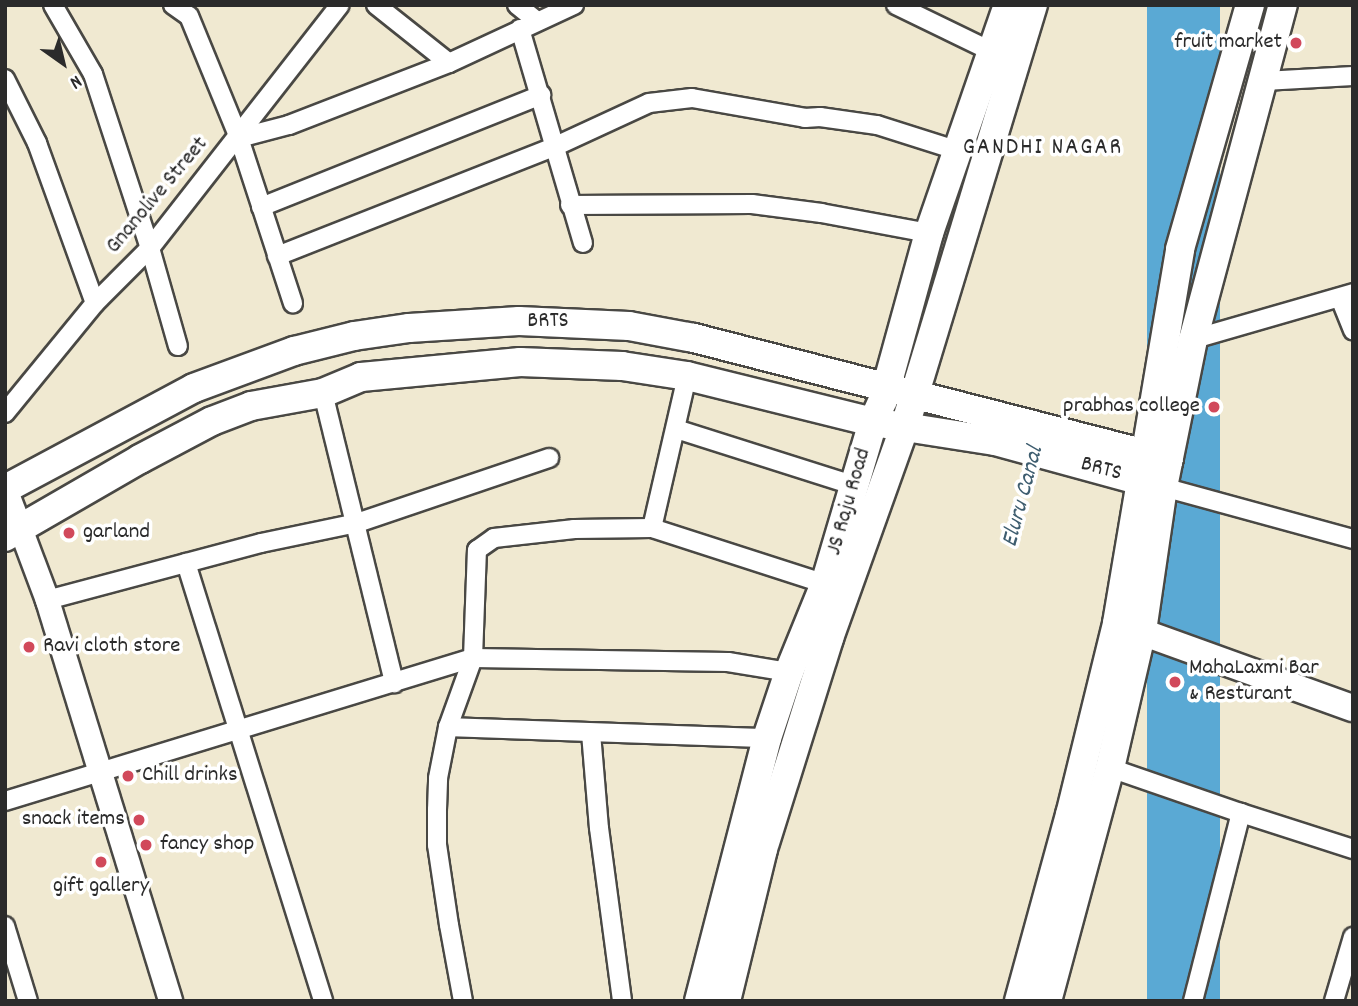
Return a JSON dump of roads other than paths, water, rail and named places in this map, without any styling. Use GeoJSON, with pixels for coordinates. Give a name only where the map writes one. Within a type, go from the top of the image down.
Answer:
{"type":"FeatureCollection","features":[{"type":"Feature","properties":{"kind":"main road","name":"JS Raju Road"},"geometry":{"type":"LineString","coordinates":[[699,1001],[767,738],[789,672],[825,584],[886,386],[929,233],[1008,5]]}},
{"type":"Feature","properties":{"kind":"main road","name":"JS Raju Road"},"geometry":{"type":"LineString","coordinates":[[726,1001],[763,849],[830,638],[905,426],[1033,5]]}},
{"type":"Feature","properties":{"kind":"main road"},"geometry":{"type":"LineString","coordinates":[[1047,1001],[1110,768],[1155,471],[1163,345],[1180,249],[1250,5]]}},
{"type":"Feature","properties":{"kind":"main road"},"geometry":{"type":"LineString","coordinates":[[1155,471],[1194,340],[1283,5]]}},
{"type":"Feature","properties":{"kind":"main road","name":"BRTS"},"geometry":{"type":"LineString","coordinates":[[5,489],[152,409],[240,369],[354,336],[410,327],[519,321],[629,326],[761,353],[914,394],[998,429],[1155,471]]}},
{"type":"Feature","properties":{"kind":"main road","name":"BRTS"},"geometry":{"type":"LineString","coordinates":[[12,533],[104,479],[212,421],[251,406],[323,393],[361,377],[414,370],[520,362],[622,366],[687,376],[873,422],[905,426],[998,429]]}},
{"type":"Feature","properties":{"kind":"main road"},"geometry":{"type":"LineString","coordinates":[[1130,627],[1353,708]]}},
{"type":"Feature","properties":{"kind":"main road"},"geometry":{"type":"LineString","coordinates":[[1019,1001],[1070,815],[1130,627]]}},
{"type":"Feature","properties":{"kind":"street"},"geometry":{"type":"LineString","coordinates":[[53,5],[93,74],[150,248],[178,346]]}},
{"type":"Feature","properties":{"kind":"street"},"geometry":{"type":"LineString","coordinates":[[173,5],[189,16],[239,138],[293,303]]}},
{"type":"Feature","properties":{"kind":"street","name":"Gnanolive Street"},"geometry":{"type":"LineString","coordinates":[[5,413],[94,303],[150,248],[239,138],[340,5]]}},
{"type":"Feature","properties":{"kind":"street"},"geometry":{"type":"LineString","coordinates":[[376,5],[449,63]]}},
{"type":"Feature","properties":{"kind":"street"},"geometry":{"type":"LineString","coordinates":[[517,5],[537,21]]}},
{"type":"Feature","properties":{"kind":"street"},"geometry":{"type":"LineString","coordinates":[[239,138],[289,125],[449,63],[574,5]]}},
{"type":"Feature","properties":{"kind":"street"},"geometry":{"type":"LineString","coordinates":[[895,5],[993,52]]}},
{"type":"Feature","properties":{"kind":"street"},"geometry":{"type":"LineString","coordinates":[[520,29],[583,243]]}},
{"type":"Feature","properties":{"kind":"street"},"geometry":{"type":"LineString","coordinates":[[1264,81],[1353,76]]}},
{"type":"Feature","properties":{"kind":"street"},"geometry":{"type":"LineString","coordinates":[[5,79],[37,143],[94,303]]}},
{"type":"Feature","properties":{"kind":"street"},"geometry":{"type":"LineString","coordinates":[[261,207],[541,95]]}},
{"type":"Feature","properties":{"kind":"street"},"geometry":{"type":"LineString","coordinates":[[277,256],[556,146],[649,103],[692,98],[805,118],[820,117],[877,125],[959,151]]}},
{"type":"Feature","properties":{"kind":"street"},"geometry":{"type":"LineString","coordinates":[[570,205],[752,204],[821,213],[929,233]]}},
{"type":"Feature","properties":{"kind":"street"},"geometry":{"type":"LineString","coordinates":[[1163,345],[1194,340],[1346,296],[1353,330]]}},
{"type":"Feature","properties":{"kind":"street"},"geometry":{"type":"LineString","coordinates":[[652,528],[687,376]]}},
{"type":"Feature","properties":{"kind":"street"},"geometry":{"type":"LineString","coordinates":[[323,393],[357,523],[394,683]]}},
{"type":"Feature","properties":{"kind":"street"},"geometry":{"type":"LineString","coordinates":[[676,429],[856,486]]}},
{"type":"Feature","properties":{"kind":"street"},"geometry":{"type":"LineString","coordinates":[[47,600],[186,563],[357,523],[549,458]]}},
{"type":"Feature","properties":{"kind":"street"},"geometry":{"type":"LineString","coordinates":[[1155,471],[1353,539]]}},
{"type":"Feature","properties":{"kind":"street"},"geometry":{"type":"LineString","coordinates":[[5,489],[12,533],[47,600],[170,1001]]}},
{"type":"Feature","properties":{"kind":"street"},"geometry":{"type":"LineString","coordinates":[[463,1001],[438,845],[438,778],[448,727],[473,658],[477,550],[494,538],[574,529],[652,528],[825,584]]}},
{"type":"Feature","properties":{"kind":"street"},"geometry":{"type":"LineString","coordinates":[[186,563],[236,730],[323,1001]]}},
{"type":"Feature","properties":{"kind":"street"},"geometry":{"type":"LineString","coordinates":[[5,801],[473,658],[728,662],[789,672]]}},
{"type":"Feature","properties":{"kind":"street"},"geometry":{"type":"LineString","coordinates":[[448,727],[767,738]]}},
{"type":"Feature","properties":{"kind":"street"},"geometry":{"type":"LineString","coordinates":[[591,733],[598,828],[622,1001]]}},
{"type":"Feature","properties":{"kind":"street"},"geometry":{"type":"LineString","coordinates":[[1110,768],[1353,849]]}},
{"type":"Feature","properties":{"kind":"street"},"geometry":{"type":"LineString","coordinates":[[1193,1001],[1241,813]]}},
{"type":"Feature","properties":{"kind":"street"},"geometry":{"type":"LineString","coordinates":[[5,926],[28,1001]]}},
{"type":"Feature","properties":{"kind":"street"},"geometry":{"type":"LineString","coordinates":[[1334,1001],[1353,937]]}},
{"type":"Feature","properties":{"kind":"water"},"geometry":{"type":"Polygon","coordinates":[[[1147,5],[1220,5],[1220,1001],[1147,1001],[1147,5]]]}},
{"type":"Feature","properties":{"kind":"place","name":"fruit market"},"geometry":{"type":"Point","coordinates":[1296,43]}},
{"type":"Feature","properties":{"kind":"place","name":"prabhas college"},"geometry":{"type":"Point","coordinates":[1214,407]}},
{"type":"Feature","properties":{"kind":"place","name":"garland"},"geometry":{"type":"Point","coordinates":[69,533]}},
{"type":"Feature","properties":{"kind":"place","name":"Ravi cloth store"},"geometry":{"type":"Point","coordinates":[29,647]}},
{"type":"Feature","properties":{"kind":"place","name":"MahaLaxmi Bar & Resturant"},"geometry":{"type":"Point","coordinates":[1175,682]}},
{"type":"Feature","properties":{"kind":"place","name":"Chill drinks"},"geometry":{"type":"Point","coordinates":[128,776]}},
{"type":"Feature","properties":{"kind":"place","name":"snack items"},"geometry":{"type":"Point","coordinates":[139,820]}},
{"type":"Feature","properties":{"kind":"place","name":"fancy shop"},"geometry":{"type":"Point","coordinates":[146,845]}},
{"type":"Feature","properties":{"kind":"place","name":"gift gallery"},"geometry":{"type":"Point","coordinates":[101,862]}},
{"type":"Feature","properties":{"kind":"district","name":"GANDHI NAGAR"},"geometry":{"type":"Point","coordinates":[1043,149]}},
{"type":"Feature","properties":{"kind":"water label","name":"Eluru Canal"},"geometry":{"type":"Point","coordinates":[1024,497]}}]}
